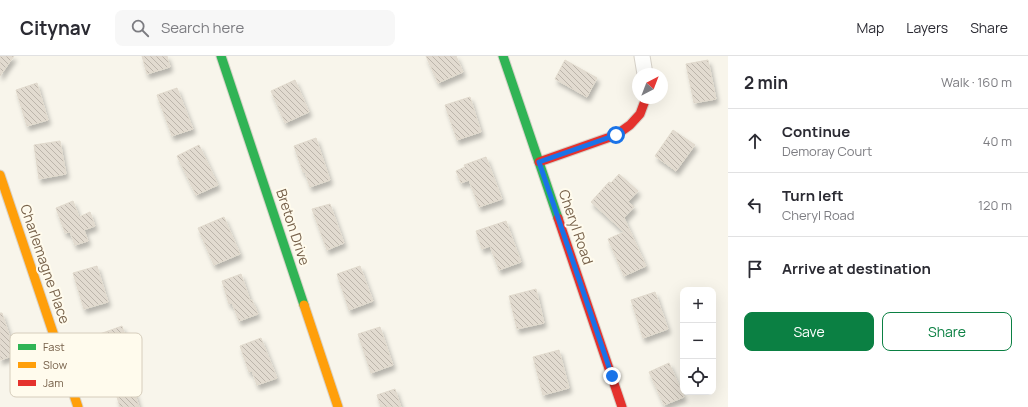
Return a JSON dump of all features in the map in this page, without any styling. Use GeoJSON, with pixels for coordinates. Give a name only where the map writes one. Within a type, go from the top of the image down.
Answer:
{"type":"FeatureCollection","features":[{"type":"Feature","properties":{"kind":"street","name":"Breton Drive"},"geometry":{"type":"LineString","coordinates":[[221,56],[338,407]]}},
{"type":"Feature","properties":{"kind":"street","name":"Cheryl Road"},"geometry":{"type":"LineString","coordinates":[[503,56],[622,407]]}},
{"type":"Feature","properties":{"kind":"street"},"geometry":{"type":"LineString","coordinates":[[642,56],[645,68]]}},
{"type":"Feature","properties":{"kind":"street"},"geometry":{"type":"LineString","coordinates":[[539,162],[619,133],[630,125],[640,114],[644,104]]}},
{"type":"Feature","properties":{"kind":"street","name":"Charlemagne Place"},"geometry":{"type":"LineString","coordinates":[[0,175],[3,195],[52,333]]}},
{"type":"Feature","properties":{"kind":"street","name":"Charlemagne Place"},"geometry":{"type":"LineString","coordinates":[[74,397],[78,407]]}},
{"type":"Feature","properties":{"kind":"building"},"geometry":{"type":"Polygon","coordinates":[[[0,56],[14,56],[0,76],[0,56]]]}},
{"type":"Feature","properties":{"kind":"building"},"geometry":{"type":"Polygon","coordinates":[[[142,56],[167,56],[170,67],[147,74],[142,56]]]}},
{"type":"Feature","properties":{"kind":"building"},"geometry":{"type":"Polygon","coordinates":[[[426,56],[456,56],[463,72],[438,83],[426,56]]]}},
{"type":"Feature","properties":{"kind":"building"},"geometry":{"type":"Polygon","coordinates":[[[565,60],[597,78],[587,97],[555,79],[565,60]]]}},
{"type":"Feature","properties":{"kind":"building"},"geometry":{"type":"Polygon","coordinates":[[[708,60],[716,99],[694,103],[686,64],[708,60]]]}},
{"type":"Feature","properties":{"kind":"building"},"geometry":{"type":"Polygon","coordinates":[[[295,80],[309,112],[285,123],[271,91],[295,80]]]}},
{"type":"Feature","properties":{"kind":"building"},"geometry":{"type":"Polygon","coordinates":[[[37,83],[48,120],[27,126],[16,90],[37,83]]]}},
{"type":"Feature","properties":{"kind":"building"},"geometry":{"type":"Polygon","coordinates":[[[177,88],[193,129],[172,136],[157,95],[177,88]]]}},
{"type":"Feature","properties":{"kind":"building"},"geometry":{"type":"Polygon","coordinates":[[[470,97],[481,132],[457,140],[445,105],[470,97]]]}},
{"type":"Feature","properties":{"kind":"building"},"geometry":{"type":"Polygon","coordinates":[[[673,130],[695,145],[676,171],[655,156],[673,130]]]}},
{"type":"Feature","properties":{"kind":"building"},"geometry":{"type":"Polygon","coordinates":[[[316,138],[330,180],[310,187],[294,146],[316,138]]]}},
{"type":"Feature","properties":{"kind":"building"},"geometry":{"type":"Polygon","coordinates":[[[60,141],[66,174],[39,179],[34,145],[60,141]]]}},
{"type":"Feature","properties":{"kind":"building"},"geometry":{"type":"Polygon","coordinates":[[[199,145],[218,185],[196,195],[177,156],[199,145]]]}},
{"type":"Feature","properties":{"kind":"building"},"geometry":{"type":"Polygon","coordinates":[[[486,157],[502,199],[479,207],[469,180],[461,183],[456,171],[465,167],[464,165],[486,157]]]}},
{"type":"Feature","properties":{"kind":"building"},"geometry":{"type":"Polygon","coordinates":[[[619,174],[638,191],[628,202],[634,207],[624,218],[646,266],[624,276],[608,239],[624,232],[591,202],[609,182],[611,183],[619,174]]]}},
{"type":"Feature","properties":{"kind":"building"},"geometry":{"type":"Polygon","coordinates":[[[73,201],[79,217],[90,212],[95,226],[84,230],[88,241],[75,245],[70,232],[65,233],[56,208],[73,201]]]}},
{"type":"Feature","properties":{"kind":"building"},"geometry":{"type":"Polygon","coordinates":[[[330,204],[344,243],[327,250],[312,209],[330,204]]]}},
{"type":"Feature","properties":{"kind":"building"},"geometry":{"type":"Polygon","coordinates":[[[224,217],[240,254],[214,265],[198,228],[224,217]]]}},
{"type":"Feature","properties":{"kind":"building"},"geometry":{"type":"Polygon","coordinates":[[[506,221],[521,262],[499,270],[490,246],[482,249],[476,231],[506,221]]]}},
{"type":"Feature","properties":{"kind":"building"},"geometry":{"type":"Polygon","coordinates":[[[97,266],[108,302],[84,309],[73,273],[97,266]]]}},
{"type":"Feature","properties":{"kind":"building"},"geometry":{"type":"Polygon","coordinates":[[[360,266],[373,301],[349,310],[337,274],[360,266]]]}},
{"type":"Feature","properties":{"kind":"building"},"geometry":{"type":"Polygon","coordinates":[[[241,274],[250,300],[252,300],[258,314],[239,321],[232,303],[229,304],[222,281],[241,274]]]}},
{"type":"Feature","properties":{"kind":"building"},"geometry":{"type":"Polygon","coordinates":[[[536,289],[544,323],[517,329],[509,296],[536,289]]]}},
{"type":"Feature","properties":{"kind":"building"},"geometry":{"type":"Polygon","coordinates":[[[655,292],[668,329],[643,338],[631,300],[655,292]]]}},
{"type":"Feature","properties":{"kind":"building"},"geometry":{"type":"Polygon","coordinates":[[[0,313],[2,313],[10,337],[10,357],[0,360],[0,313]]]}},
{"type":"Feature","properties":{"kind":"building"},"geometry":{"type":"Polygon","coordinates":[[[122,326],[124,333],[103,333],[122,326]]]}},
{"type":"Feature","properties":{"kind":"building"},"geometry":{"type":"Polygon","coordinates":[[[380,327],[393,365],[371,373],[358,334],[380,327]]]}},
{"type":"Feature","properties":{"kind":"building"},"geometry":{"type":"Polygon","coordinates":[[[261,338],[277,378],[257,385],[252,371],[249,372],[240,346],[261,338]]]}},
{"type":"Feature","properties":{"kind":"building"},"geometry":{"type":"Polygon","coordinates":[[[559,350],[569,388],[543,395],[533,357],[559,350]]]}},
{"type":"Feature","properties":{"kind":"building"},"geometry":{"type":"Polygon","coordinates":[[[669,363],[680,388],[680,395],[683,395],[684,397],[664,405],[649,372],[669,363]]]}},
{"type":"Feature","properties":{"kind":"building"},"geometry":{"type":"Polygon","coordinates":[[[395,389],[401,407],[381,407],[377,395],[395,389]]]}},
{"type":"Feature","properties":{"kind":"building"},"geometry":{"type":"Polygon","coordinates":[[[117,397],[136,397],[139,407],[120,407],[117,397]]]}},
{"type":"Feature","properties":{"kind":"traffic: fast"},"geometry":{"type":"LineString","coordinates":[[221,56],[304,305]]}},
{"type":"Feature","properties":{"kind":"traffic: fast"},"geometry":{"type":"LineString","coordinates":[[503,56],[558,218]]}},
{"type":"Feature","properties":{"kind":"traffic: slow"},"geometry":{"type":"LineString","coordinates":[[0,175],[53,333]]}},
{"type":"Feature","properties":{"kind":"traffic: slow"},"geometry":{"type":"LineString","coordinates":[[304,305],[338,407]]}},
{"type":"Feature","properties":{"kind":"traffic: slow"},"geometry":{"type":"LineString","coordinates":[[75,397],[78,407]]}},
{"type":"Feature","properties":{"kind":"traffic: jam"},"geometry":{"type":"LineString","coordinates":[[539,162],[616,135],[630,125],[640,114],[644,104]]}},
{"type":"Feature","properties":{"kind":"traffic: jam"},"geometry":{"type":"LineString","coordinates":[[558,218],[622,407]]}},
{"type":"Feature","properties":{"kind":"route"},"geometry":{"type":"LineString","coordinates":[[612,376],[539,162],[616,135]]}}]}
